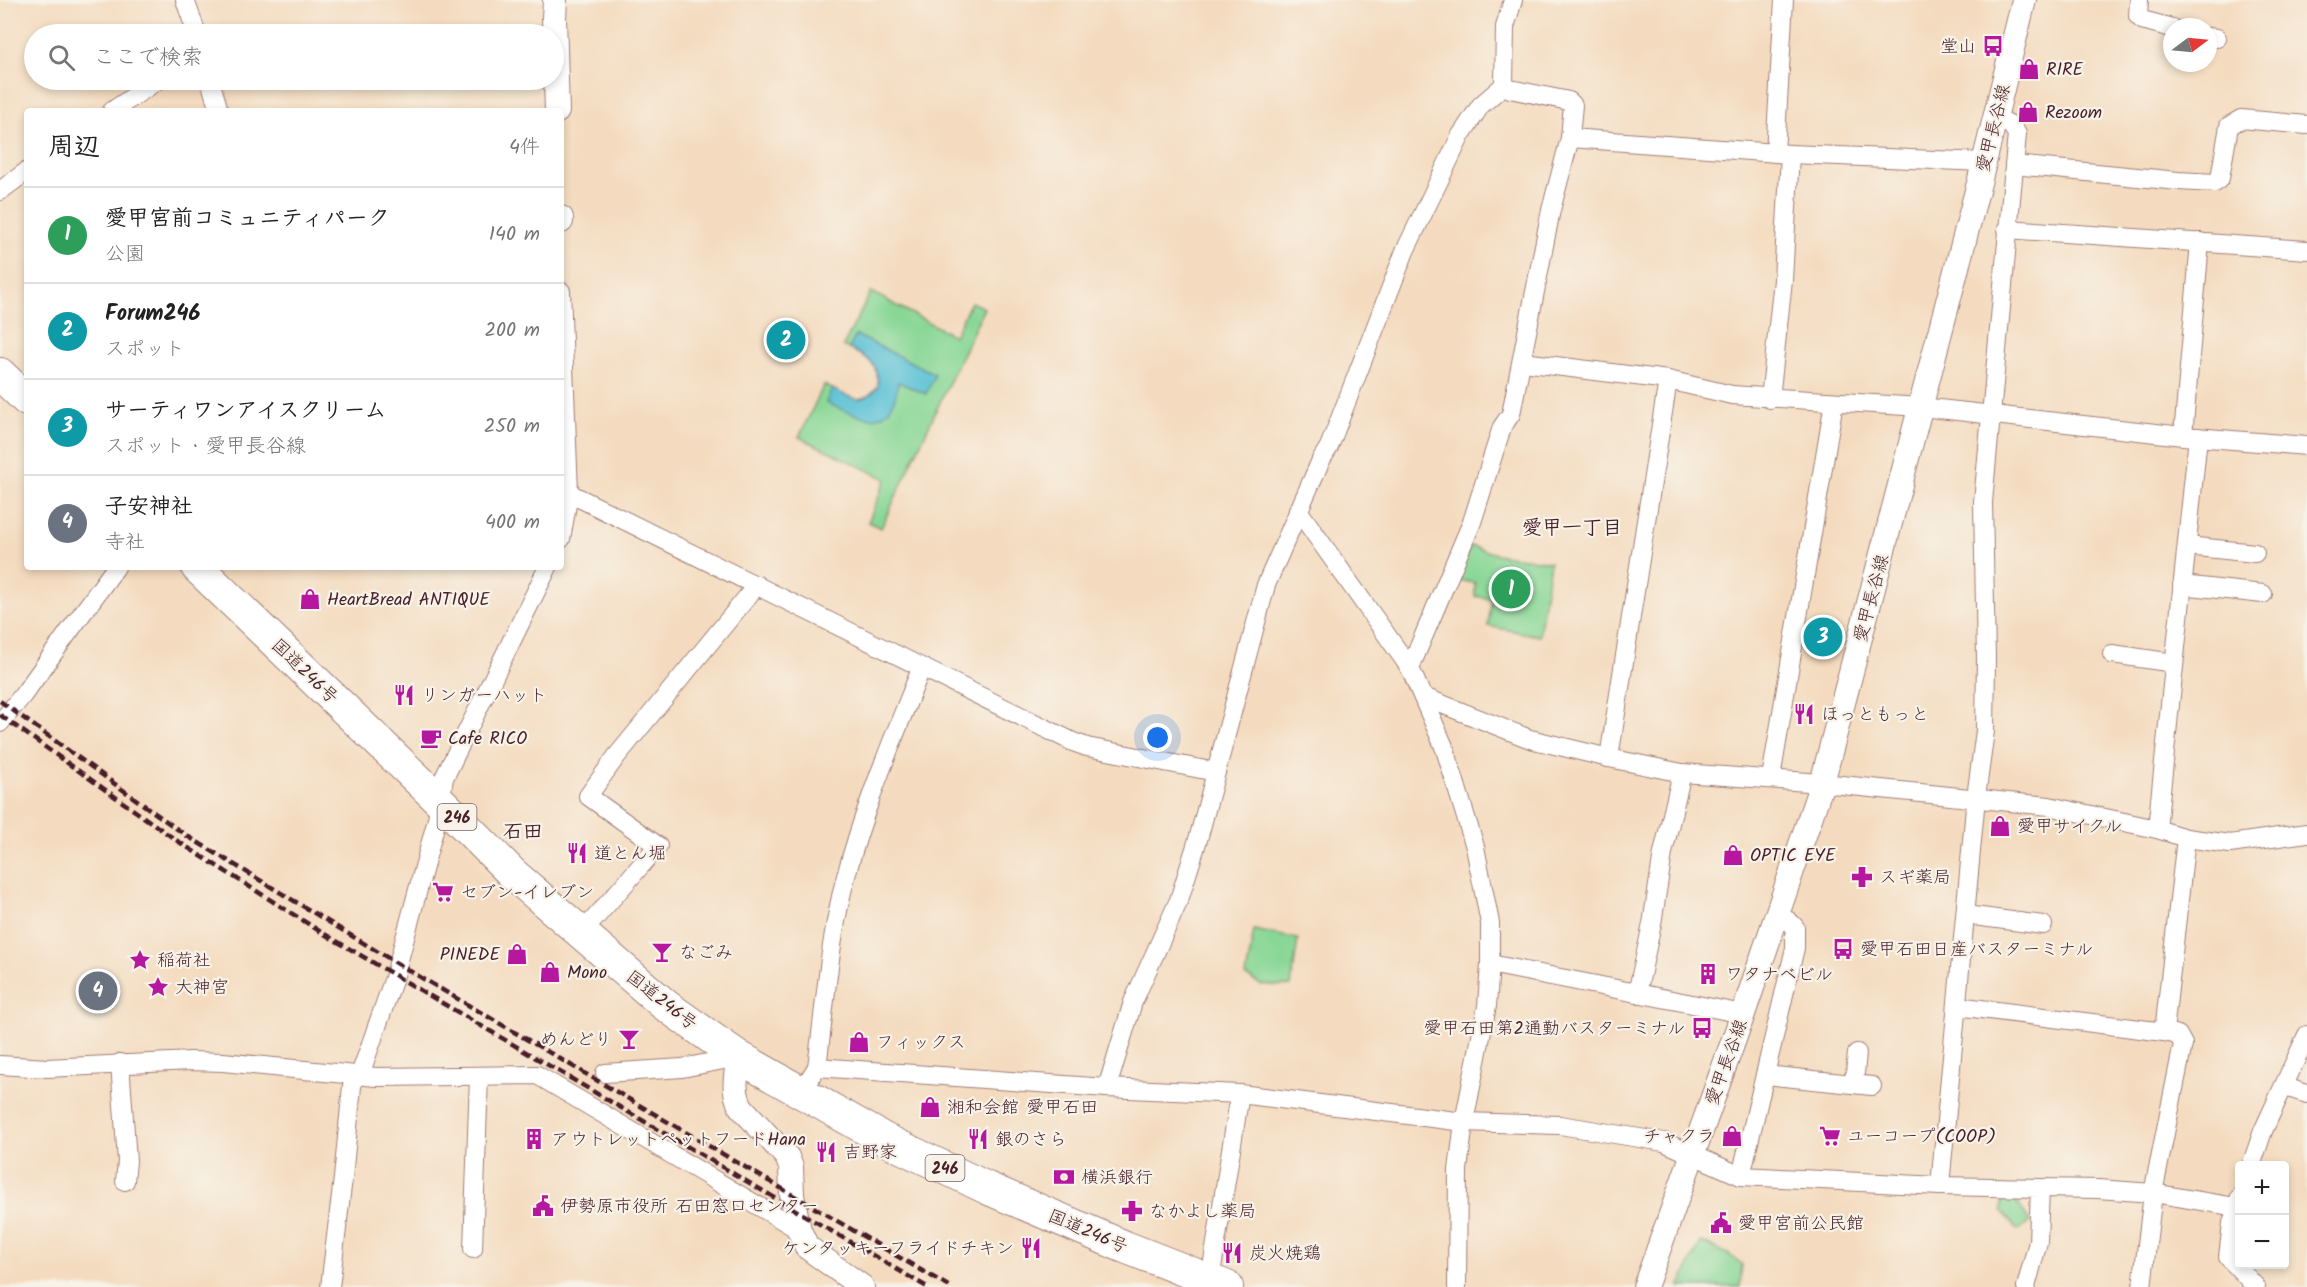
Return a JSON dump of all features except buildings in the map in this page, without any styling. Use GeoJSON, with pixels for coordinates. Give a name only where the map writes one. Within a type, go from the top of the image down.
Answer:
{"type":"FeatureCollection","features":[{"type":"Feature","properties":{"kind":"highway"},"geometry":{"type":"LineString","coordinates":[[0,374],[24,397]]}},
{"type":"Feature","properties":{"kind":"highway","name":"国道246号"},"geometry":{"type":"LineString","coordinates":[[200,570],[514,875],[665,1005],[739,1057],[809,1079],[884,1139],[987,1188],[1219,1284]]}},
{"type":"Feature","properties":{"kind":"street"},"geometry":{"type":"LineString","coordinates":[[184,0],[192,24]]}},
{"type":"Feature","properties":{"kind":"street"},"geometry":{"type":"LineString","coordinates":[[554,24],[555,0]]}},
{"type":"Feature","properties":{"kind":"street"},"geometry":{"type":"LineString","coordinates":[[1107,1088],[1133,1002],[1179,900],[1266,585],[1298,510],[1329,447],[1410,241],[1461,135],[1481,105],[1504,85],[1505,27],[1513,0]]}},
{"type":"Feature","properties":{"kind":"street"},"geometry":{"type":"LineString","coordinates":[[1770,399],[1783,280],[1784,0]]}},
{"type":"Feature","properties":{"kind":"street","name":"愛甲長谷線"},"geometry":{"type":"LineString","coordinates":[[1645,1287],[1743,1014],[1822,783],[1921,407],[2024,0]]}},
{"type":"Feature","properties":{"kind":"street"},"geometry":{"type":"LineString","coordinates":[[2139,0],[2138,16],[2148,30],[2163,29]]}},
{"type":"Feature","properties":{"kind":"street"},"geometry":{"type":"LineString","coordinates":[[1410,668],[1472,522],[1502,428],[1511,414],[1551,210],[1570,138],[1574,105],[1569,101],[1510,89],[1504,85]]}},
{"type":"Feature","properties":{"kind":"street"},"geometry":{"type":"LineString","coordinates":[[116,108],[143,90]]}},
{"type":"Feature","properties":{"kind":"street"},"geometry":{"type":"LineString","coordinates":[[213,90],[218,108]]}},
{"type":"Feature","properties":{"kind":"street"},"geometry":{"type":"LineString","coordinates":[[556,90],[557,108]]}},
{"type":"Feature","properties":{"kind":"street"},"geometry":{"type":"LineString","coordinates":[[1940,1186],[1976,797],[1985,731],[1983,502],[2017,134],[2011,125],[1995,117]]}},
{"type":"Feature","properties":{"kind":"street"},"geometry":{"type":"LineString","coordinates":[[2014,165],[2215,183],[2220,178],[2229,126],[2235,120],[2307,126]]}},
{"type":"Feature","properties":{"kind":"street"},"geometry":{"type":"LineString","coordinates":[[1570,138],[1783,153],[1984,162]]}},
{"type":"Feature","properties":{"kind":"street"},"geometry":{"type":"LineString","coordinates":[[0,191],[24,173]]}},
{"type":"Feature","properties":{"kind":"street"},"geometry":{"type":"LineString","coordinates":[[2007,229],[2307,250]]}},
{"type":"Feature","properties":{"kind":"street"},"geometry":{"type":"LineString","coordinates":[[2157,829],[2187,546],[2200,242]]}},
{"type":"Feature","properties":{"kind":"street"},"geometry":{"type":"LineString","coordinates":[[1522,362],[1668,380],[1732,395],[1921,407],[2307,446]]}},
{"type":"Feature","properties":{"kind":"street"},"geometry":{"type":"LineString","coordinates":[[564,367],[569,494],[564,522]]}},
{"type":"Feature","properties":{"kind":"street"},"geometry":{"type":"LineString","coordinates":[[1609,758],[1668,380]]}},
{"type":"Feature","properties":{"kind":"street"},"geometry":{"type":"LineString","coordinates":[[1771,778],[1834,402]]}},
{"type":"Feature","properties":{"kind":"street"},"geometry":{"type":"LineString","coordinates":[[569,494],[757,585],[921,669],[1080,745],[1216,772]]}},
{"type":"Feature","properties":{"kind":"street"},"geometry":{"type":"LineString","coordinates":[[1298,510],[1410,668],[1445,749],[1475,847],[1490,923],[1490,964],[1487,1006],[1464,1122],[1458,1170],[1457,1287]]}},
{"type":"Feature","properties":{"kind":"street"},"geometry":{"type":"LineString","coordinates":[[2187,546],[2248,550]]}},
{"type":"Feature","properties":{"kind":"street"},"geometry":{"type":"LineString","coordinates":[[0,723],[114,570]]}},
{"type":"Feature","properties":{"kind":"street"},"geometry":{"type":"LineString","coordinates":[[330,1287],[356,1076],[395,975],[437,819],[444,778],[547,570]]}},
{"type":"Feature","properties":{"kind":"street"},"geometry":{"type":"LineString","coordinates":[[581,934],[658,846],[588,796],[616,757],[757,585]]}},
{"type":"Feature","properties":{"kind":"street"},"geometry":{"type":"LineString","coordinates":[[2182,585],[2251,590]]}},
{"type":"Feature","properties":{"kind":"street"},"geometry":{"type":"LineString","coordinates":[[2112,654],[2174,663]]}},
{"type":"Feature","properties":{"kind":"street"},"geometry":{"type":"LineString","coordinates":[[921,669],[870,798],[845,878],[809,1079],[1240,1094],[1464,1122],[1560,1125],[1664,1142],[1741,1176],[1940,1186],[2098,1189],[2235,1202]]}},
{"type":"Feature","properties":{"kind":"street"},"geometry":{"type":"LineString","coordinates":[[1424,697],[1530,739],[1682,773],[1771,778],[2049,806],[2157,829],[2186,838],[2230,843],[2307,833]]}},
{"type":"Feature","properties":{"kind":"street"},"geometry":{"type":"LineString","coordinates":[[1636,994],[1652,924],[1663,853],[1682,773]]}},
{"type":"Feature","properties":{"kind":"street"},"geometry":{"type":"LineString","coordinates":[[2164,1032],[2186,838]]}},
{"type":"Feature","properties":{"kind":"street"},"geometry":{"type":"LineString","coordinates":[[1966,915],[2043,926]]}},
{"type":"Feature","properties":{"kind":"street"},"geometry":{"type":"LineString","coordinates":[[1741,1176],[1795,948],[1795,927],[1789,921],[1777,916]]}},
{"type":"Feature","properties":{"kind":"street"},"geometry":{"type":"LineString","coordinates":[[1490,964],[1743,1014]]}},
{"type":"Feature","properties":{"kind":"street"},"geometry":{"type":"LineString","coordinates":[[1957,1006],[2178,1035],[2183,1044],[2153,1193],[2142,1287]]}},
{"type":"Feature","properties":{"kind":"street"},"geometry":{"type":"LineString","coordinates":[[2253,1161],[2263,1131],[2307,1035]]}},
{"type":"Feature","properties":{"kind":"street"},"geometry":{"type":"LineString","coordinates":[[1766,1075],[1863,1084],[1857,1053]]}},
{"type":"Feature","properties":{"kind":"street"},"geometry":{"type":"LineString","coordinates":[[604,1073],[682,1068],[739,1057],[734,1082],[737,1099],[741,1107],[787,1157],[791,1167],[792,1195],[799,1230],[807,1247],[853,1284]]}},
{"type":"Feature","properties":{"kind":"street"},"geometry":{"type":"LineString","coordinates":[[0,1065],[47,1068],[120,1063],[223,1062],[376,1077],[537,1076],[799,1230]]}},
{"type":"Feature","properties":{"kind":"street"},"geometry":{"type":"LineString","coordinates":[[120,1063],[127,1161],[125,1181]]}},
{"type":"Feature","properties":{"kind":"street"},"geometry":{"type":"LineString","coordinates":[[473,1249],[479,1076]]}},
{"type":"Feature","properties":{"kind":"street"},"geometry":{"type":"LineString","coordinates":[[2285,1086],[2307,1094]]}},
{"type":"Feature","properties":{"kind":"street"},"geometry":{"type":"LineString","coordinates":[[1219,1284],[1240,1094]]}},
{"type":"Feature","properties":{"kind":"street"},"geometry":{"type":"LineString","coordinates":[[2026,1287],[2038,1242],[2040,1188]]}},
{"type":"Feature","properties":{"kind":"street"},"geometry":{"type":"LineString","coordinates":[[2236,1215],[2228,1257],[2256,1287]]}},
{"type":"Feature","properties":{"kind":"green space"},"geometry":{"type":"Polygon","coordinates":[[[871,292],[954,336],[971,302],[984,308],[881,528],[868,522],[886,479],[799,437],[824,385],[846,396],[859,399],[872,393],[878,386],[878,377],[873,364],[843,346],[871,292]]]}},
{"type":"Feature","properties":{"kind":"green space"},"geometry":{"type":"Polygon","coordinates":[[[1471,546],[1496,554],[1550,562],[1539,636],[1488,626],[1492,599],[1475,596],[1475,583],[1457,580],[1471,546]]]}},
{"type":"Feature","properties":{"kind":"green space"},"geometry":{"type":"Polygon","coordinates":[[[1254,930],[1298,939],[1291,986],[1261,985],[1246,976],[1254,930]]]}},
{"type":"Feature","properties":{"kind":"green space"},"geometry":{"type":"Polygon","coordinates":[[[2014,1198],[2030,1221],[2018,1231],[2002,1211],[2002,1200],[2014,1198]]]}},
{"type":"Feature","properties":{"kind":"green space"},"geometry":{"type":"Polygon","coordinates":[[[1701,1242],[1728,1254],[1742,1264],[1740,1287],[1679,1287],[1701,1242]]]}},
{"type":"Feature","properties":{"kind":"water"},"geometry":{"type":"Polygon","coordinates":[[[856,335],[935,374],[926,394],[898,382],[895,399],[889,410],[882,416],[872,418],[826,403],[832,389],[851,398],[862,399],[873,393],[878,386],[878,378],[871,362],[849,349],[856,335]]]}},
{"type":"Feature","properties":{"kind":"railway"},"geometry":{"type":"LineString","coordinates":[[0,701],[184,834],[398,964],[950,1287]]}},
{"type":"Feature","properties":{"kind":"railway"},"geometry":{"type":"LineString","coordinates":[[0,715],[176,840],[321,932],[927,1287]]}},
{"type":"Feature","properties":{"kind":"place","name":"堂山"},"geometry":{"type":"Point","coordinates":[1993,46]}},
{"type":"Feature","properties":{"kind":"place","name":"RIRE"},"geometry":{"type":"Point","coordinates":[2029,69]}},
{"type":"Feature","properties":{"kind":"place","name":"Rezoom"},"geometry":{"type":"Point","coordinates":[2028,112]}},
{"type":"Feature","properties":{"kind":"place","name":"Forum246"},"geometry":{"type":"Point","coordinates":[786,340]}},
{"type":"Feature","properties":{"kind":"place","name":"愛甲宮前コミュニティパーク"},"geometry":{"type":"Point","coordinates":[1511,589]}},
{"type":"Feature","properties":{"kind":"place","name":"HeartBread ANTIQUE"},"geometry":{"type":"Point","coordinates":[310,599]}},
{"type":"Feature","properties":{"kind":"place","name":"サーティワンアイスクリーム"},"geometry":{"type":"Point","coordinates":[1823,637]}},
{"type":"Feature","properties":{"kind":"place","name":"リンガーハット"},"geometry":{"type":"Point","coordinates":[404,695]}},
{"type":"Feature","properties":{"kind":"place","name":"ほっともっと"},"geometry":{"type":"Point","coordinates":[1804,714]}},
{"type":"Feature","properties":{"kind":"place","name":"Cafe RICO"},"geometry":{"type":"Point","coordinates":[431,738]}},
{"type":"Feature","properties":{"kind":"place","name":"愛甲サイクル"},"geometry":{"type":"Point","coordinates":[2000,826]}},
{"type":"Feature","properties":{"kind":"place","name":"道とん堀"},"geometry":{"type":"Point","coordinates":[577,853]}},
{"type":"Feature","properties":{"kind":"place","name":"OPTIC EYE"},"geometry":{"type":"Point","coordinates":[1733,855]}},
{"type":"Feature","properties":{"kind":"place","name":"スギ薬局"},"geometry":{"type":"Point","coordinates":[1862,877]}},
{"type":"Feature","properties":{"kind":"place","name":"セブン-イレブン"},"geometry":{"type":"Point","coordinates":[443,892]}},
{"type":"Feature","properties":{"kind":"place","name":"愛甲石田日産バスターミナル"},"geometry":{"type":"Point","coordinates":[1843,949]}},
{"type":"Feature","properties":{"kind":"place","name":"なごみ"},"geometry":{"type":"Point","coordinates":[662,952]}},
{"type":"Feature","properties":{"kind":"place","name":"PINEDE"},"geometry":{"type":"Point","coordinates":[517,954]}},
{"type":"Feature","properties":{"kind":"place","name":"稲荷社"},"geometry":{"type":"Point","coordinates":[140,960]}},
{"type":"Feature","properties":{"kind":"place","name":"Mono"},"geometry":{"type":"Point","coordinates":[550,972]}},
{"type":"Feature","properties":{"kind":"place","name":"ワタナベビル"},"geometry":{"type":"Point","coordinates":[1708,974]}},
{"type":"Feature","properties":{"kind":"place","name":"大神宮"},"geometry":{"type":"Point","coordinates":[158,987]}},
{"type":"Feature","properties":{"kind":"place","name":"子安神社"},"geometry":{"type":"Point","coordinates":[98,991]}},
{"type":"Feature","properties":{"kind":"place","name":"愛甲石田第2通勤バスターミナル"},"geometry":{"type":"Point","coordinates":[1702,1028]}},
{"type":"Feature","properties":{"kind":"place","name":"めんどり"},"geometry":{"type":"Point","coordinates":[629,1039]}},
{"type":"Feature","properties":{"kind":"place","name":"フィックス"},"geometry":{"type":"Point","coordinates":[859,1042]}},
{"type":"Feature","properties":{"kind":"place","name":"湘和会館 愛甲石田"},"geometry":{"type":"Point","coordinates":[930,1107]}},
{"type":"Feature","properties":{"kind":"place","name":"チャクラ"},"geometry":{"type":"Point","coordinates":[1732,1136]}},
{"type":"Feature","properties":{"kind":"place","name":"ユーコープ(COOP)"},"geometry":{"type":"Point","coordinates":[1830,1136]}},
{"type":"Feature","properties":{"kind":"place","name":"アウトレットペットフードHana"},"geometry":{"type":"Point","coordinates":[534,1139]}},
{"type":"Feature","properties":{"kind":"place","name":"銀のさら"},"geometry":{"type":"Point","coordinates":[978,1139]}},
{"type":"Feature","properties":{"kind":"place","name":"吉野家"},"geometry":{"type":"Point","coordinates":[826,1152]}},
{"type":"Feature","properties":{"kind":"place","name":"横浜銀行"},"geometry":{"type":"Point","coordinates":[1064,1177]}},
{"type":"Feature","properties":{"kind":"place","name":"伊勢原市役所 石田窓口センター"},"geometry":{"type":"Point","coordinates":[543,1206]}},
{"type":"Feature","properties":{"kind":"place","name":"なかよし薬局"},"geometry":{"type":"Point","coordinates":[1132,1211]}},
{"type":"Feature","properties":{"kind":"place","name":"愛甲宮前公民館"},"geometry":{"type":"Point","coordinates":[1721,1223]}},
{"type":"Feature","properties":{"kind":"place","name":"ケンタッキーフライドチキン"},"geometry":{"type":"Point","coordinates":[1031,1248]}},
{"type":"Feature","properties":{"kind":"place","name":"炭火焼鶏"},"geometry":{"type":"Point","coordinates":[1232,1253]}},
{"type":"Feature","properties":{"kind":"district","name":"愛甲一丁目"},"geometry":{"type":"Point","coordinates":[1572,527]}},
{"type":"Feature","properties":{"kind":"district","name":"石田"},"geometry":{"type":"Point","coordinates":[523,831]}}]}
